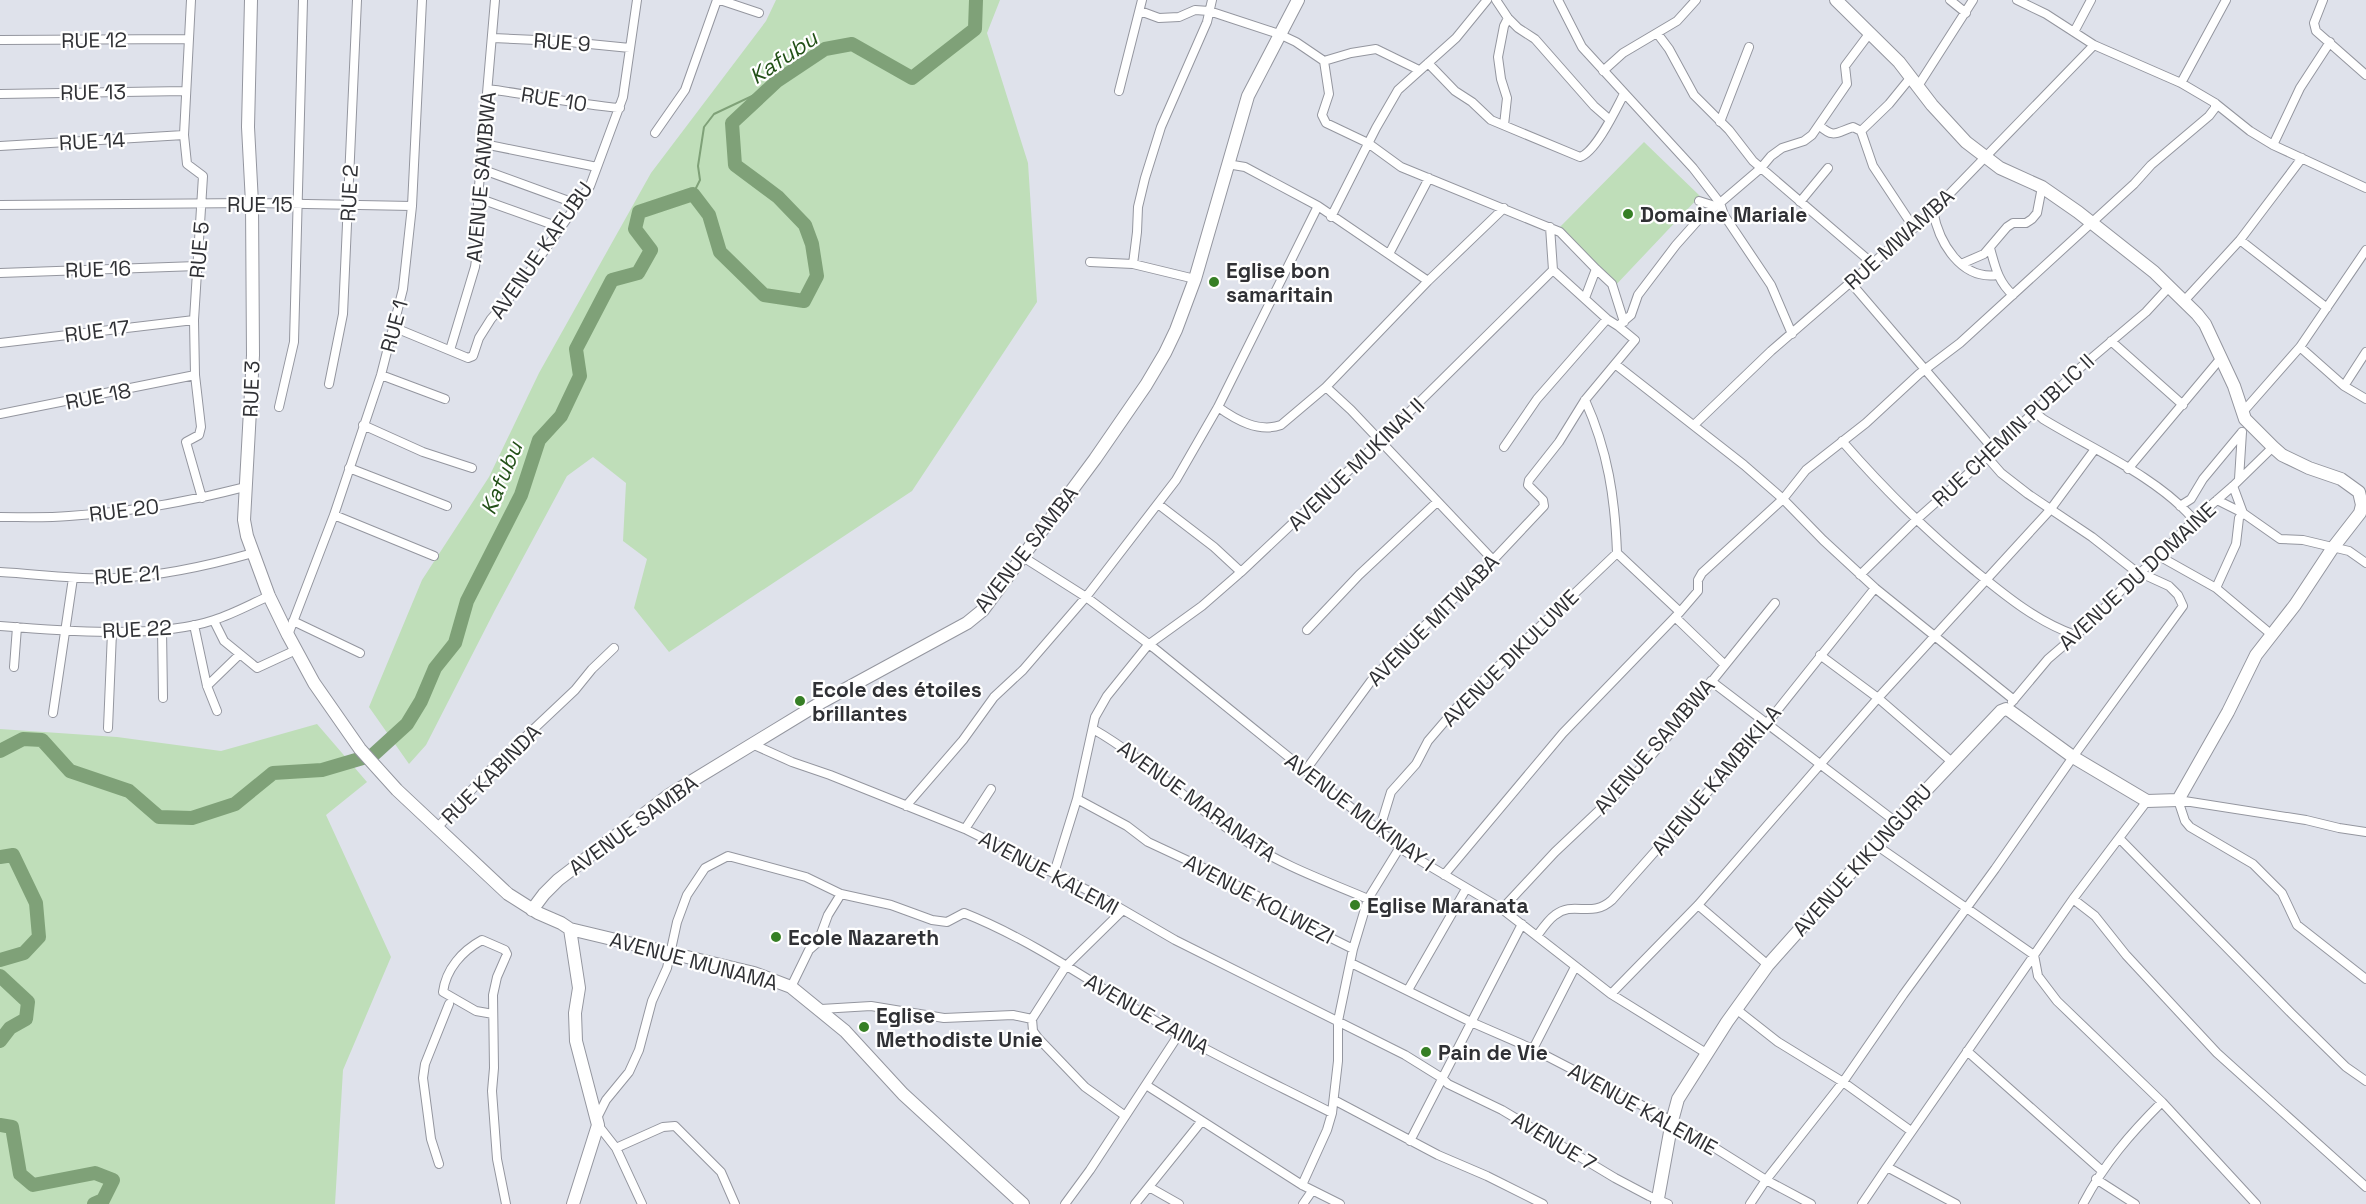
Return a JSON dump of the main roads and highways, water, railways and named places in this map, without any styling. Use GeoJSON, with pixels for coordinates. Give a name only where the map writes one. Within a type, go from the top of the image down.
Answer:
{"type":"FeatureCollection","features":[{"type":"Feature","properties":{"kind":"waterway","name":"Kafubu"},"geometry":{"type":"LineString","coordinates":[[0,751],[23,739],[42,740],[70,771],[129,791],[159,817],[192,818],[235,804],[273,773],[322,770],[373,755],[407,724],[421,701],[435,668],[455,643],[467,601],[521,495],[539,440],[561,416],[580,376],[576,349],[612,280],[638,273],[651,250],[635,229],[639,212],[693,194],[709,215],[720,252],[764,295],[804,301],[817,276],[812,244],[805,225],[778,197],[735,165],[732,123],[777,81],[825,49],[852,44],[912,78],[975,29],[976,0]]}},
{"type":"Feature","properties":{"kind":"waterway"},"geometry":{"type":"LineString","coordinates":[[693,194],[700,180],[698,166],[704,127],[714,114],[771,87]]}},
{"type":"Feature","properties":{"kind":"waterway","name":"Kafubu"},"geometry":{"type":"LineString","coordinates":[[0,857],[13,855],[36,903],[39,937],[24,953],[0,960]]}},
{"type":"Feature","properties":{"kind":"waterway","name":"Kafubu"},"geometry":{"type":"LineString","coordinates":[[0,976],[28,1002],[26,1019],[10,1028],[0,1041]]}},
{"type":"Feature","properties":{"kind":"waterway","name":"Kafubu"},"geometry":{"type":"LineString","coordinates":[[0,1125],[12,1127],[20,1174],[33,1185],[95,1173],[113,1180],[103,1200],[94,1204]]}},
{"type":"Feature","properties":{"kind":"place","name":"Domaine Mariale"},"geometry":{"type":"Point","coordinates":[1628,214]}},
{"type":"Feature","properties":{"kind":"place","name":"Eglise bon samaritain"},"geometry":{"type":"Point","coordinates":[1214,282]}},
{"type":"Feature","properties":{"kind":"place","name":"Ecole des étoiles brillantes"},"geometry":{"type":"Point","coordinates":[800,701]}},
{"type":"Feature","properties":{"kind":"place","name":"Eglise Maranata"},"geometry":{"type":"Point","coordinates":[1355,905]}},
{"type":"Feature","properties":{"kind":"place","name":"Ecole Nazareth"},"geometry":{"type":"Point","coordinates":[776,937]}},
{"type":"Feature","properties":{"kind":"place","name":"Eglise Methodiste Unie"},"geometry":{"type":"Point","coordinates":[864,1027]}},
{"type":"Feature","properties":{"kind":"place","name":"Pain de Vie"},"geometry":{"type":"Point","coordinates":[1426,1052]}}]}
